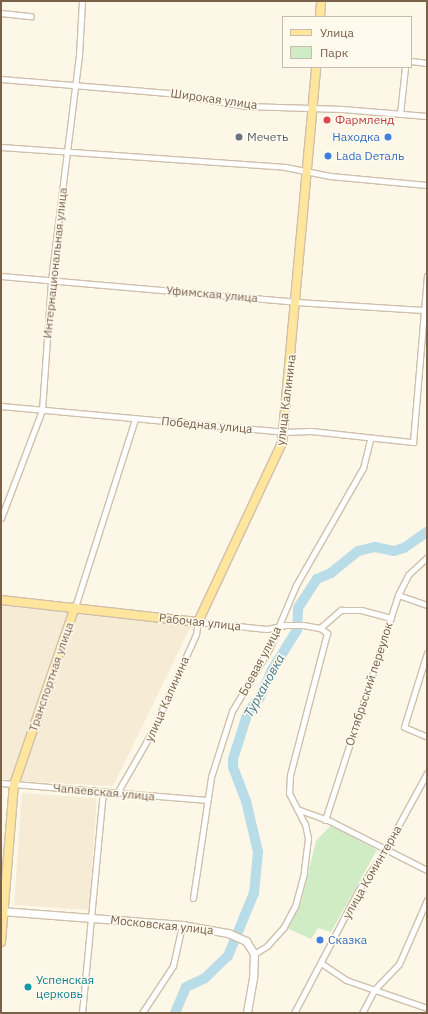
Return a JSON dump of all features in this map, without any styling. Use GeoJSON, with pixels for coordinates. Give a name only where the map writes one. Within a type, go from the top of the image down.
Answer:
{"type":"FeatureCollection","features":[{"type":"Feature","properties":{"kind":"main road"},"geometry":{"type":"LineString","coordinates":[[320,16],[321,1]]}},
{"type":"Feature","properties":{"kind":"main road","name":"улица Калинина"},"geometry":{"type":"LineString","coordinates":[[198,622],[279,455],[284,432],[316,68]]}},
{"type":"Feature","properties":{"kind":"main road","name":"Рабочая улица"},"geometry":{"type":"LineString","coordinates":[[1,600],[75,607],[198,622]]}},
{"type":"Feature","properties":{"kind":"main road","name":"Транспортная улица"},"geometry":{"type":"LineString","coordinates":[[1,942],[2,911],[14,785],[75,607]]}},
{"type":"Feature","properties":{"kind":"street","name":"Интернациональная улица"},"geometry":{"type":"LineString","coordinates":[[1,518],[42,410],[51,280],[74,87],[82,1]]}},
{"type":"Feature","properties":{"kind":"street"},"geometry":{"type":"LineString","coordinates":[[1,13],[31,16]]}},
{"type":"Feature","properties":{"kind":"street"},"geometry":{"type":"LineString","coordinates":[[412,61],[427,63]]}},
{"type":"Feature","properties":{"kind":"street"},"geometry":{"type":"LineString","coordinates":[[400,114],[405,68]]}},
{"type":"Feature","properties":{"kind":"street","name":"Широкая улица"},"geometry":{"type":"LineString","coordinates":[[1,79],[74,87],[168,93],[246,106],[312,108],[427,116]]}},
{"type":"Feature","properties":{"kind":"street"},"geometry":{"type":"LineString","coordinates":[[1,147],[285,167],[306,173],[427,185]]}},
{"type":"Feature","properties":{"kind":"street","name":"Уфимская улица"},"geometry":{"type":"LineString","coordinates":[[1,276],[296,302],[423,310]]}},
{"type":"Feature","properties":{"kind":"street"},"geometry":{"type":"LineString","coordinates":[[423,310],[427,276]]}},
{"type":"Feature","properties":{"kind":"street","name":"Победная улица"},"geometry":{"type":"LineString","coordinates":[[1,406],[284,432],[311,431],[370,439],[412,442],[423,310]]}},
{"type":"Feature","properties":{"kind":"street","name":"Транспортная улица"},"geometry":{"type":"LineString","coordinates":[[75,607],[135,419]]}},
{"type":"Feature","properties":{"kind":"street","name":"Боевая улица"},"geometry":{"type":"LineString","coordinates":[[193,898],[207,800],[216,758],[232,711],[279,626],[296,585],[363,468],[370,439]]}},
{"type":"Feature","properties":{"kind":"street","name":"Октябрьский переулок"},"geometry":{"type":"LineString","coordinates":[[325,820],[398,595],[408,575],[427,558]]}},
{"type":"Feature","properties":{"kind":"street"},"geometry":{"type":"LineString","coordinates":[[398,595],[427,605]]}},
{"type":"Feature","properties":{"kind":"street"},"geometry":{"type":"LineString","coordinates":[[247,1013],[253,978],[254,954],[267,946],[284,926],[295,906],[307,855],[308,838],[305,824],[289,793],[290,775],[327,639],[327,633],[320,628],[341,610],[360,610],[391,618]]}},
{"type":"Feature","properties":{"kind":"street","name":"Рабочая улица"},"geometry":{"type":"LineString","coordinates":[[198,622],[267,629],[279,626],[320,628]]}},
{"type":"Feature","properties":{"kind":"street","name":"улица Калинина"},"geometry":{"type":"LineString","coordinates":[[117,793],[152,732],[196,634],[198,622]]}},
{"type":"Feature","properties":{"kind":"street"},"geometry":{"type":"LineString","coordinates":[[427,653],[404,727],[427,737]]}},
{"type":"Feature","properties":{"kind":"street","name":"улица Коминтерна"},"geometry":{"type":"LineString","coordinates":[[294,1013],[358,891],[385,850],[427,773]]}},
{"type":"Feature","properties":{"kind":"street","name":"Чапаевская улица"},"geometry":{"type":"LineString","coordinates":[[1,783],[207,800]]}},
{"type":"Feature","properties":{"kind":"street"},"geometry":{"type":"LineString","coordinates":[[82,1013],[103,792]]}},
{"type":"Feature","properties":{"kind":"street"},"geometry":{"type":"LineString","coordinates":[[296,808],[325,820],[427,870]]}},
{"type":"Feature","properties":{"kind":"street"},"geometry":{"type":"LineString","coordinates":[[362,1013],[374,990],[399,964],[427,900]]}},
{"type":"Feature","properties":{"kind":"street","name":"Московская улица"},"geometry":{"type":"LineString","coordinates":[[2,911],[182,925],[228,933],[241,938],[254,954]]}},
{"type":"Feature","properties":{"kind":"street"},"geometry":{"type":"LineString","coordinates":[[142,1013],[173,966],[182,925]]}},
{"type":"Feature","properties":{"kind":"street"},"geometry":{"type":"LineString","coordinates":[[322,962],[346,980],[427,1008]]}},
{"type":"Feature","properties":{"kind":"shaded area"},"geometry":{"type":"Polygon","coordinates":[[[1,604],[70,611],[13,780],[1,779],[1,604]]]}},
{"type":"Feature","properties":{"kind":"shaded area"},"geometry":{"type":"Polygon","coordinates":[[[79,612],[191,626],[113,786],[18,781],[79,612]]]}},
{"type":"Feature","properties":{"kind":"shaded area"},"geometry":{"type":"Polygon","coordinates":[[[22,793],[97,798],[89,910],[14,905],[22,793]]]}},
{"type":"Feature","properties":{"kind":"green space"},"geometry":{"type":"Polygon","coordinates":[[[331,825],[377,850],[331,932],[318,928],[311,939],[287,928],[301,903],[316,841],[331,825]]]}},
{"type":"Feature","properties":{"kind":"waterway","name":"Турхановка"},"geometry":{"type":"LineString","coordinates":[[175,1013],[186,987],[205,978],[228,956],[254,893],[258,852],[246,801],[233,767],[233,759],[248,712],[260,697],[272,670],[297,630],[298,608],[317,579],[331,573],[358,551],[375,547],[394,551],[404,548],[427,532]]}},
{"type":"Feature","properties":{"kind":"place","name":"Фармленд"},"geometry":{"type":"Point","coordinates":[327,120]}},
{"type":"Feature","properties":{"kind":"place","name":"Мечеть"},"geometry":{"type":"Point","coordinates":[239,137]}},
{"type":"Feature","properties":{"kind":"place","name":"Находка"},"geometry":{"type":"Point","coordinates":[388,137]}},
{"type":"Feature","properties":{"kind":"place","name":"Lada Dеталь"},"geometry":{"type":"Point","coordinates":[328,156]}},
{"type":"Feature","properties":{"kind":"place","name":"Сказка"},"geometry":{"type":"Point","coordinates":[320,940]}},
{"type":"Feature","properties":{"kind":"place","name":"Успенская церковь"},"geometry":{"type":"Point","coordinates":[28,987]}}]}
